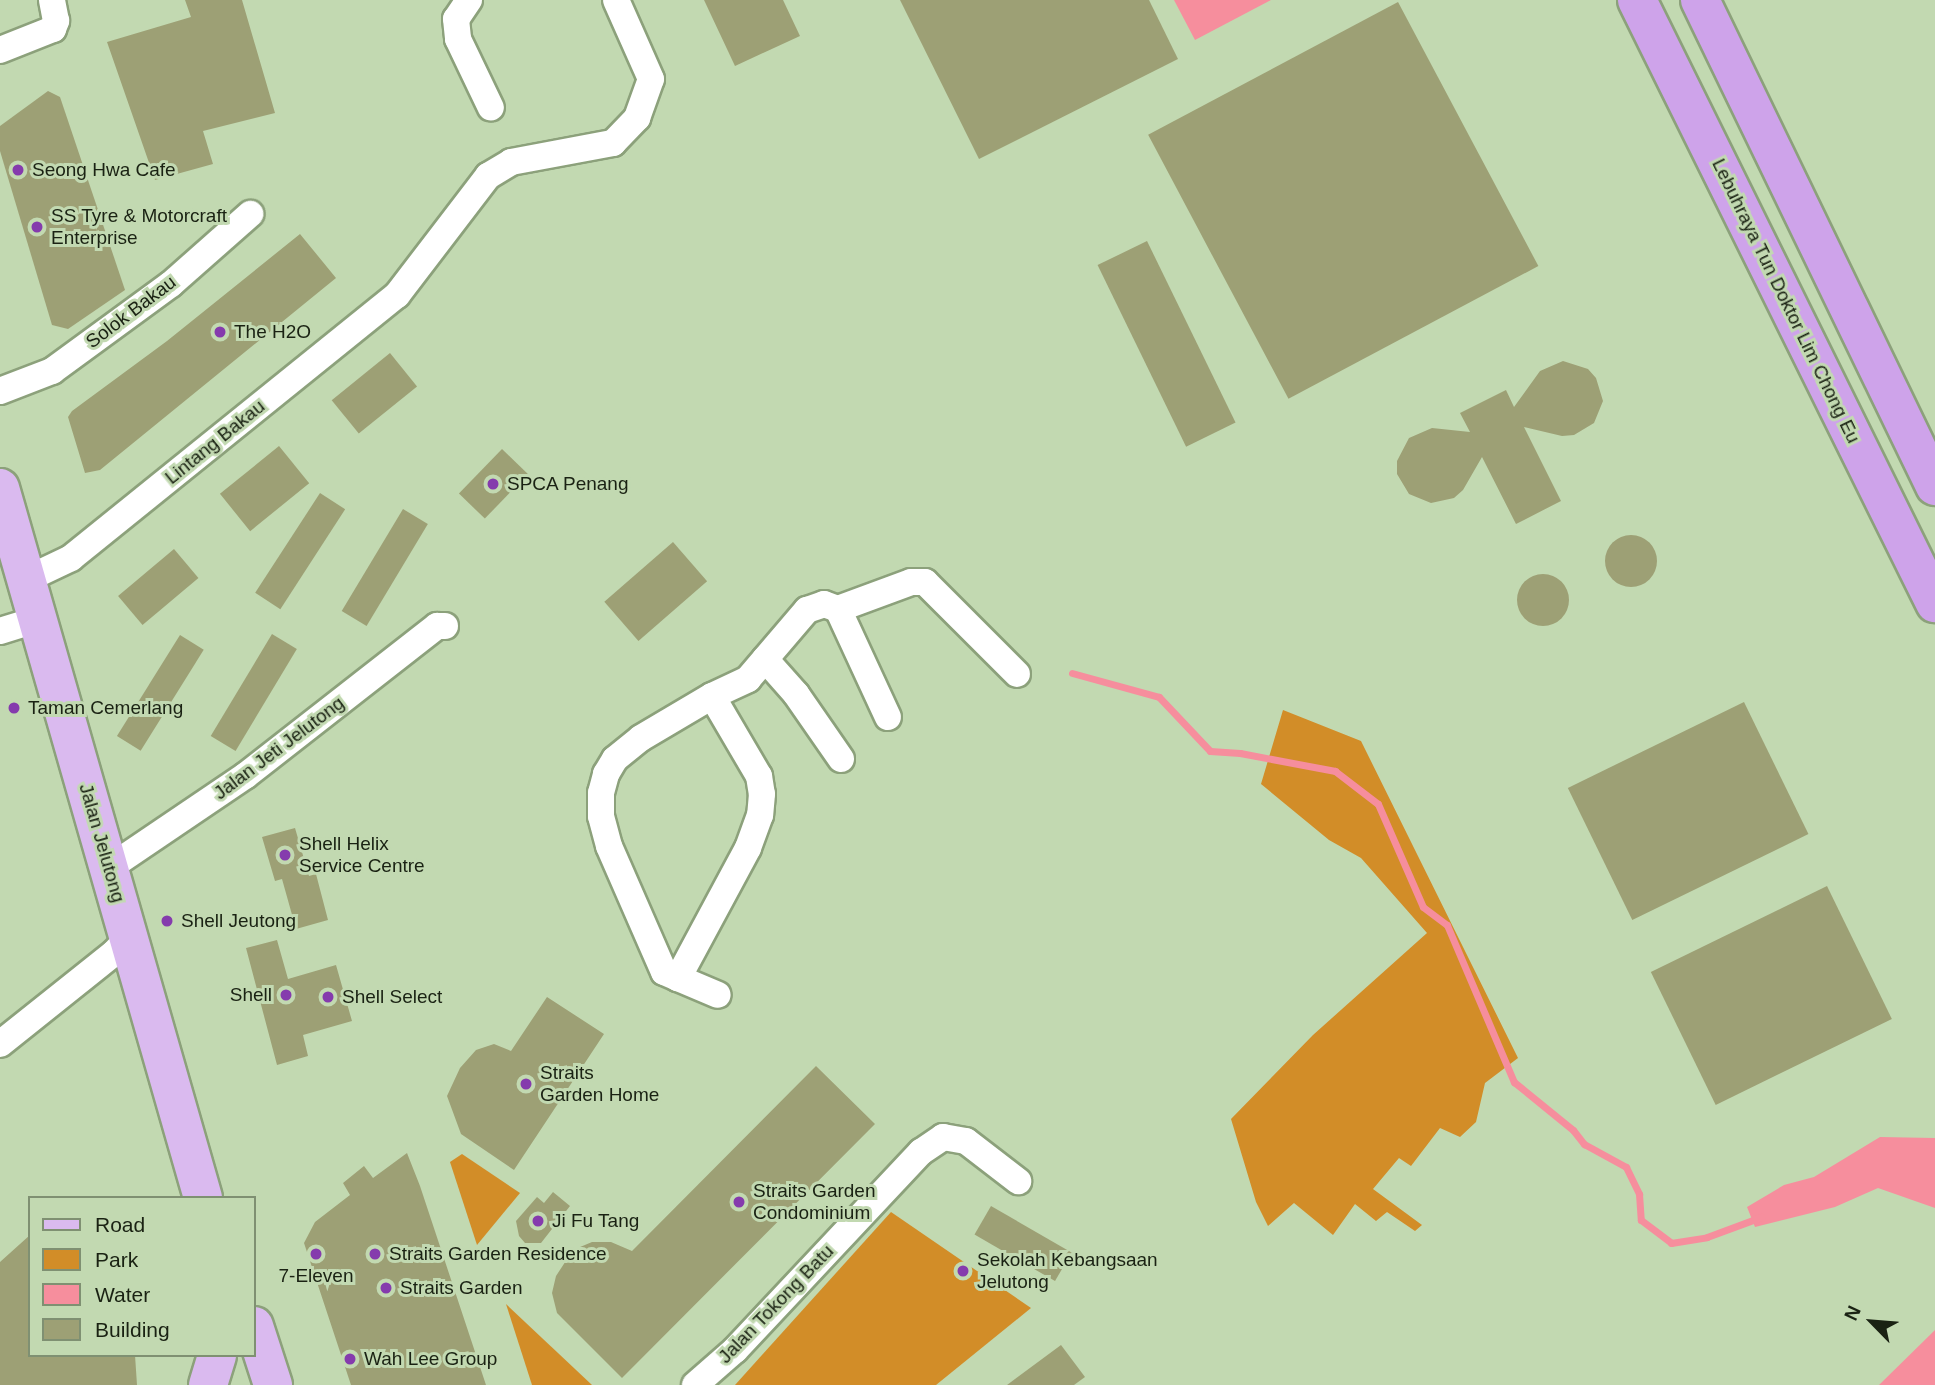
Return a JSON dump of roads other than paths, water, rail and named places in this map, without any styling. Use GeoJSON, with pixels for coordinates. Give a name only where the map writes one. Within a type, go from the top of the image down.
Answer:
{"type":"FeatureCollection","features":[{"type":"Feature","properties":{"kind":"highway","name":"Lebuhraya Tun Doktor Lim Chong Eu"},"geometry":{"type":"LineString","coordinates":[[1637,0],[1935,603]]}},
{"type":"Feature","properties":{"kind":"highway"},"geometry":{"type":"LineString","coordinates":[[1700,0],[1935,486]]}},
{"type":"Feature","properties":{"kind":"main road","name":"Jalan Jelutong"},"geometry":{"type":"LineString","coordinates":[[0,488],[202,1196]]}},
{"type":"Feature","properties":{"kind":"main road"},"geometry":{"type":"LineString","coordinates":[[256,1332],[273,1385]]}},
{"type":"Feature","properties":{"kind":"main road"},"geometry":{"type":"LineString","coordinates":[[208,1385],[216,1357]]}},
{"type":"Feature","properties":{"kind":"street"},"geometry":{"type":"LineString","coordinates":[[0,50],[53,30],[56,21],[52,0]]}},
{"type":"Feature","properties":{"kind":"street"},"geometry":{"type":"LineString","coordinates":[[469,0],[456,19],[458,38],[491,108]]}},
{"type":"Feature","properties":{"kind":"street","name":"Lintang Bakau"},"geometry":{"type":"LineString","coordinates":[[27,579],[71,558],[397,295],[488,176],[511,162],[613,143],[637,118],[651,79],[615,0]]}},
{"type":"Feature","properties":{"kind":"street","name":"Solok Bakau"},"geometry":{"type":"LineString","coordinates":[[0,391],[52,371],[171,284],[250,214]]}},
{"type":"Feature","properties":{"kind":"street"},"geometry":{"type":"LineString","coordinates":[[718,995],[664,972],[609,846],[601,816],[600,793],[606,774],[615,759],[641,738],[712,695],[748,679],[807,610],[824,604],[838,609],[911,582],[925,582],[1017,674]]}},
{"type":"Feature","properties":{"kind":"street"},"geometry":{"type":"LineString","coordinates":[[838,609],[888,717]]}},
{"type":"Feature","properties":{"kind":"street"},"geometry":{"type":"LineString","coordinates":[[0,631],[38,620]]}},
{"type":"Feature","properties":{"kind":"street","name":"Jalan Jeti Jelutong"},"geometry":{"type":"LineString","coordinates":[[109,868],[245,776],[437,626],[445,626]]}},
{"type":"Feature","properties":{"kind":"street"},"geometry":{"type":"LineString","coordinates":[[765,659],[796,694],[841,759]]}},
{"type":"Feature","properties":{"kind":"street"},"geometry":{"type":"LineString","coordinates":[[678,978],[748,848],[760,815],[762,794],[759,776],[712,695]]}},
{"type":"Feature","properties":{"kind":"street"},"geometry":{"type":"LineString","coordinates":[[0,1044],[114,953],[129,937]]}},
{"type":"Feature","properties":{"kind":"street","name":"Jalan Tokong Batu"},"geometry":{"type":"LineString","coordinates":[[695,1385],[735,1350],[920,1152],[943,1137],[966,1141],[1018,1181]]}},
{"type":"Feature","properties":{"kind":"water"},"geometry":{"type":"Polygon","coordinates":[[[1174,0],[1271,0],[1195,40],[1174,0]]]}},
{"type":"Feature","properties":{"kind":"water"},"geometry":{"type":"Polygon","coordinates":[[[1880,1137],[1935,1138],[1935,1208],[1878,1188],[1835,1207],[1755,1227],[1747,1207],[1784,1185],[1814,1177],[1880,1137]]]}},
{"type":"Feature","properties":{"kind":"water"},"geometry":{"type":"Polygon","coordinates":[[[1935,1330],[1935,1385],[1879,1385],[1935,1330]]]}},
{"type":"Feature","properties":{"kind":"waterway"},"geometry":{"type":"LineString","coordinates":[[1072,673],[1159,697],[1210,751],[1240,753],[1335,771],[1378,804],[1423,907],[1447,925],[1514,1082],[1573,1130],[1584,1144],[1626,1167],[1639,1194],[1641,1220],[1671,1243],[1707,1237],[1761,1217]]}},
{"type":"Feature","properties":{"kind":"place","name":"Seong Hwa Cafe"},"geometry":{"type":"Point","coordinates":[18,170]}},
{"type":"Feature","properties":{"kind":"place","name":"SS Tyre & Motorcraft Enterprise"},"geometry":{"type":"Point","coordinates":[37,227]}},
{"type":"Feature","properties":{"kind":"place","name":"The H2O"},"geometry":{"type":"Point","coordinates":[220,332]}},
{"type":"Feature","properties":{"kind":"place","name":"SPCA Penang"},"geometry":{"type":"Point","coordinates":[493,484]}},
{"type":"Feature","properties":{"kind":"place","name":"Taman Cemerlang"},"geometry":{"type":"Point","coordinates":[14,708]}},
{"type":"Feature","properties":{"kind":"place","name":"Shell Helix Service Centre"},"geometry":{"type":"Point","coordinates":[285,855]}},
{"type":"Feature","properties":{"kind":"place","name":"Shell Jeutong"},"geometry":{"type":"Point","coordinates":[167,921]}},
{"type":"Feature","properties":{"kind":"place","name":"Shell"},"geometry":{"type":"Point","coordinates":[286,995]}},
{"type":"Feature","properties":{"kind":"place","name":"Shell Select"},"geometry":{"type":"Point","coordinates":[328,997]}},
{"type":"Feature","properties":{"kind":"place","name":"Straits Garden Home"},"geometry":{"type":"Point","coordinates":[526,1084]}},
{"type":"Feature","properties":{"kind":"place","name":"Straits Garden Condominium"},"geometry":{"type":"Point","coordinates":[739,1202]}},
{"type":"Feature","properties":{"kind":"place","name":"Ji Fu Tang"},"geometry":{"type":"Point","coordinates":[538,1221]}},
{"type":"Feature","properties":{"kind":"place","name":"7-Eleven"},"geometry":{"type":"Point","coordinates":[316,1254]}},
{"type":"Feature","properties":{"kind":"place","name":"Straits Garden Residence"},"geometry":{"type":"Point","coordinates":[375,1254]}},
{"type":"Feature","properties":{"kind":"place","name":"Sekolah Kebangsaan Jelutong"},"geometry":{"type":"Point","coordinates":[963,1271]}},
{"type":"Feature","properties":{"kind":"place","name":"Straits Garden"},"geometry":{"type":"Point","coordinates":[386,1288]}},
{"type":"Feature","properties":{"kind":"place","name":"Wah Lee Group"},"geometry":{"type":"Point","coordinates":[350,1359]}}]}
